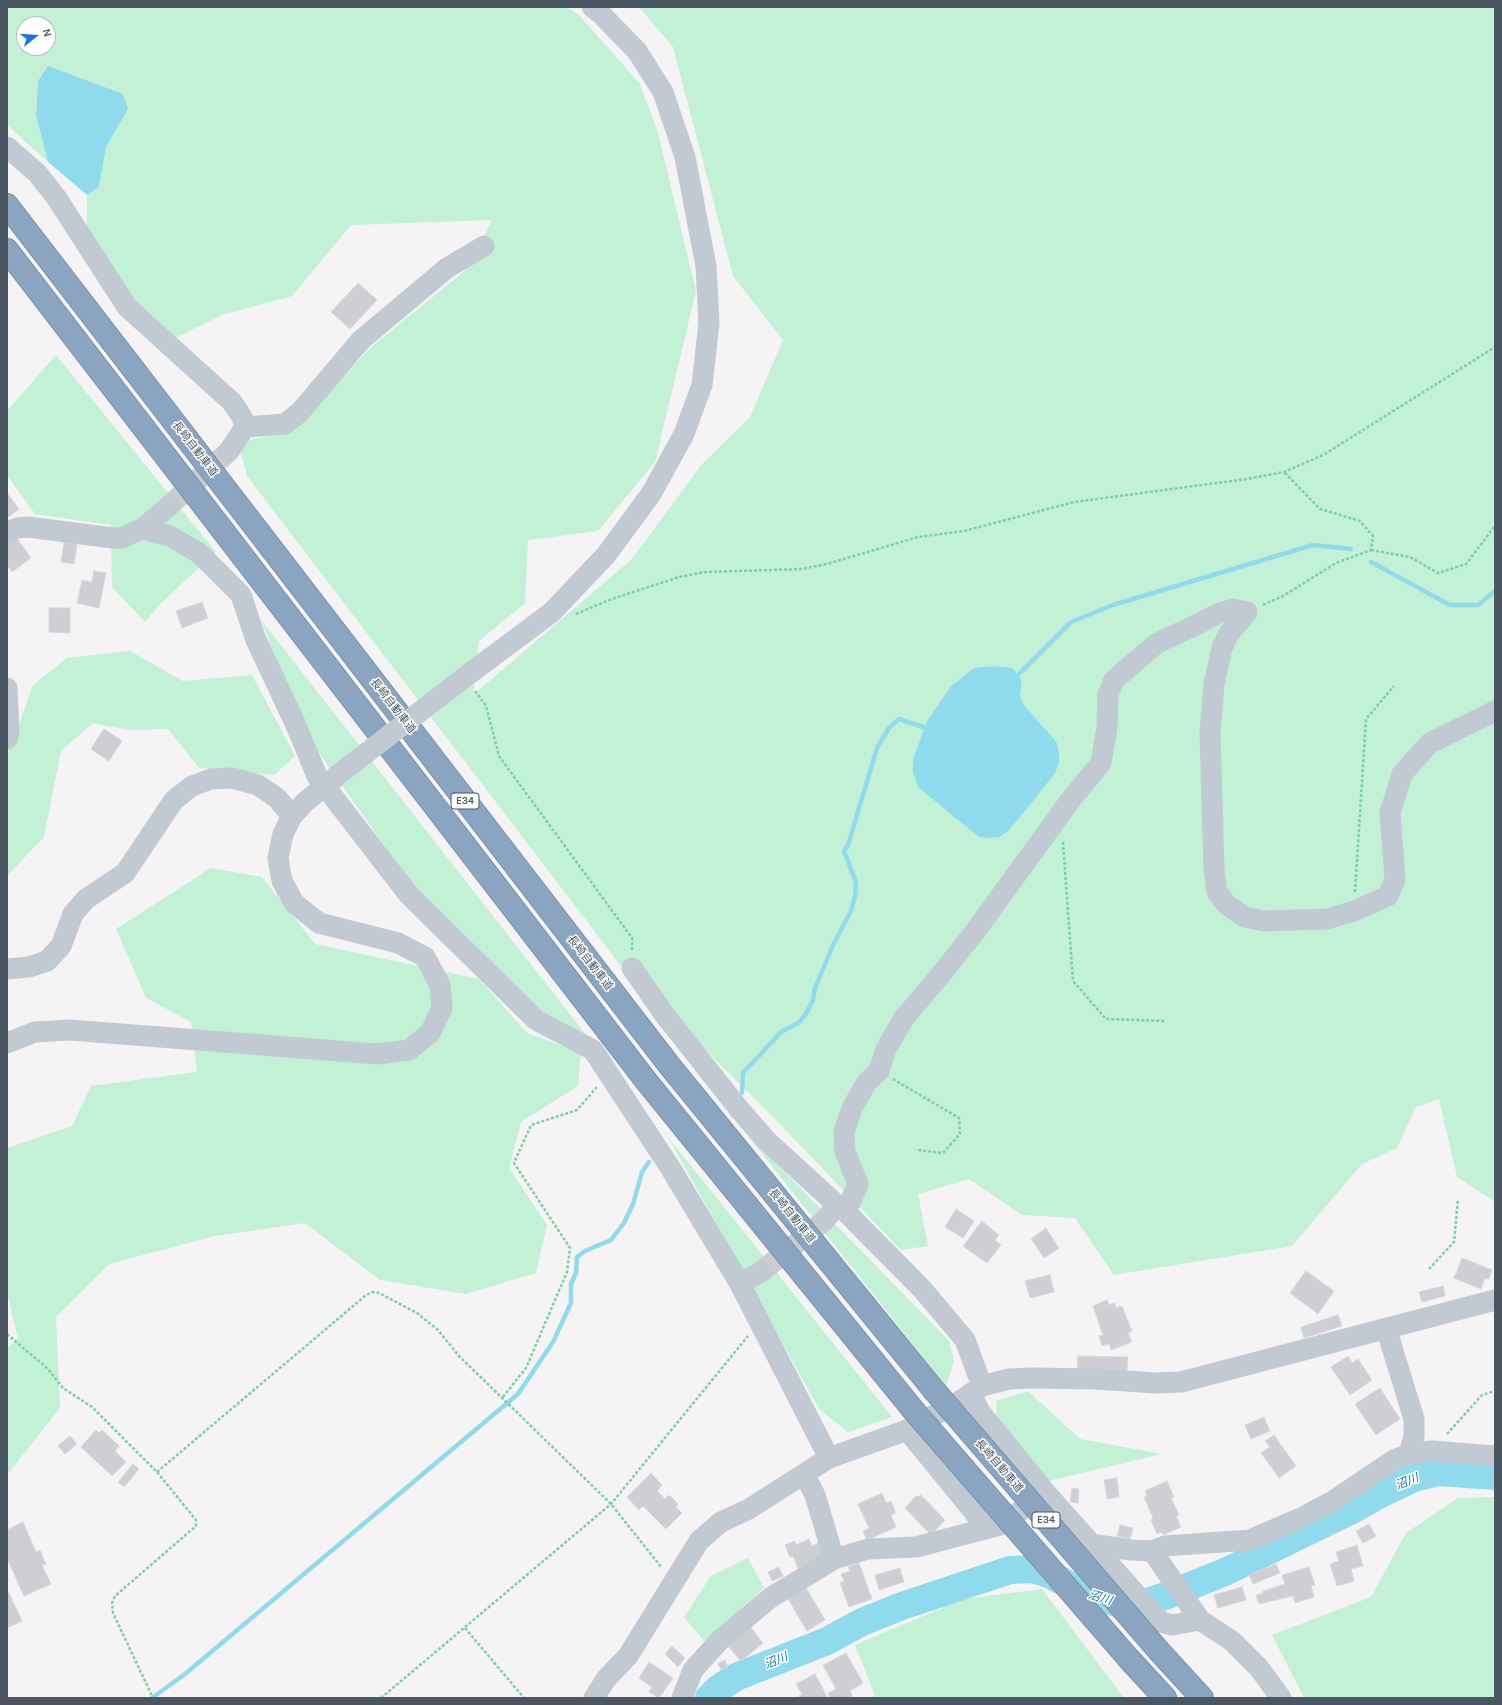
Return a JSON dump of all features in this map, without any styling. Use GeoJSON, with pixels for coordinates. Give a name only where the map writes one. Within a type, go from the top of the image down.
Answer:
{"type":"FeatureCollection","features":[{"type":"Feature","properties":{"kind":"highway","name":"長崎自動車道"},"geometry":{"type":"LineString","coordinates":[[7,205],[669,1065],[933,1389],[1159,1651],[1202,1698]]}},
{"type":"Feature","properties":{"kind":"highway","name":"E34"},"geometry":{"type":"LineString","coordinates":[[7,250],[647,1082],[911,1420],[1165,1698]]}},
{"type":"Feature","properties":{"kind":"street"},"geometry":{"type":"LineString","coordinates":[[7,1043],[35,1032],[70,1030],[377,1054],[408,1050],[430,1034],[442,1008],[440,985],[425,957],[398,943],[319,923],[294,903],[282,881],[278,858],[283,834],[292,816],[305,802],[465,677],[552,612],[606,555],[651,494],[684,434],[702,385],[709,323],[706,266],[684,157],[663,92],[637,51],[601,14],[592,7]]}},
{"type":"Feature","properties":{"kind":"street"},"geometry":{"type":"LineString","coordinates":[[7,147],[37,173],[56,197],[127,307],[232,402],[242,417],[245,427]]}},
{"type":"Feature","properties":{"kind":"street"},"geometry":{"type":"LineString","coordinates":[[245,427],[285,424],[300,412],[361,340],[447,268],[484,246]]}},
{"type":"Feature","properties":{"kind":"street"},"geometry":{"type":"LineString","coordinates":[[229,451],[245,427]]}},
{"type":"Feature","properties":{"kind":"street"},"geometry":{"type":"LineString","coordinates":[[7,532],[17,528],[28,527],[121,538],[142,529],[169,506]]}},
{"type":"Feature","properties":{"kind":"street"},"geometry":{"type":"LineString","coordinates":[[142,529],[170,536],[199,553],[241,595],[256,640],[295,723],[317,776],[330,782],[409,896],[536,1020],[556,1029],[593,1050],[671,1169],[740,1284],[829,1458]]}},
{"type":"Feature","properties":{"kind":"street"},"geometry":{"type":"LineString","coordinates":[[836,1212],[858,1184],[845,1152],[844,1131],[853,1106],[867,1082],[878,1071],[886,1049],[904,1018],[974,933],[1061,813],[1101,763],[1107,728],[1108,694],[1114,680],[1157,643],[1220,612],[1233,609],[1247,612],[1228,634],[1222,648],[1214,684],[1210,733],[1214,869],[1217,892],[1228,905],[1244,917],[1264,921],[1327,919],[1354,911],[1388,896],[1395,879],[1390,813],[1402,774],[1430,743],[1495,711]]}},
{"type":"Feature","properties":{"kind":"street"},"geometry":{"type":"LineString","coordinates":[[7,688],[9,733],[7,739]]}},
{"type":"Feature","properties":{"kind":"street"},"geometry":{"type":"LineString","coordinates":[[7,969],[29,967],[47,961],[61,946],[74,914],[86,899],[125,873],[174,800],[192,786],[211,779],[232,778],[258,785],[276,798],[292,816]]}},
{"type":"Feature","properties":{"kind":"street"},"geometry":{"type":"LineString","coordinates":[[632,968],[664,1014],[739,1110],[836,1212],[923,1290],[965,1340],[977,1390],[980,1412],[1046,1493],[1161,1622],[1172,1625],[1200,1620]]}},
{"type":"Feature","properties":{"kind":"street"},"geometry":{"type":"LineString","coordinates":[[740,1284],[761,1272]]}},
{"type":"Feature","properties":{"kind":"street"},"geometry":{"type":"LineString","coordinates":[[594,1698],[606,1680],[628,1656],[699,1541],[721,1522],[749,1509],[829,1458],[977,1390],[1009,1379],[1031,1378],[1097,1378],[1155,1383],[1181,1382],[1495,1300]]}},
{"type":"Feature","properties":{"kind":"street"},"geometry":{"type":"LineString","coordinates":[[1386,1328],[1414,1419],[1414,1436],[1409,1454]]}},
{"type":"Feature","properties":{"kind":"street"},"geometry":{"type":"LineString","coordinates":[[911,1420],[984,1529]]}},
{"type":"Feature","properties":{"kind":"street"},"geometry":{"type":"LineString","coordinates":[[1091,1544],[1131,1550],[1152,1551],[1165,1546],[1250,1540],[1301,1518],[1333,1501],[1394,1460],[1409,1454],[1432,1451],[1495,1456]]}},
{"type":"Feature","properties":{"kind":"street"},"geometry":{"type":"LineString","coordinates":[[804,1474],[815,1495],[834,1559]]}},
{"type":"Feature","properties":{"kind":"street"},"geometry":{"type":"LineString","coordinates":[[682,1698],[693,1670],[720,1640],[770,1598],[834,1559],[868,1549],[916,1547],[1000,1525],[1046,1493]]}},
{"type":"Feature","properties":{"kind":"street"},"geometry":{"type":"LineString","coordinates":[[1152,1551],[1200,1620],[1237,1647],[1259,1668],[1281,1698]]}},
{"type":"Feature","properties":{"kind":"path"},"geometry":{"type":"LineString","coordinates":[[552,612],[564,618],[615,598],[679,577],[705,572],[801,569],[827,564],[918,537],[964,531],[1074,502],[1247,479],[1284,472],[1325,454],[1495,347]]}},
{"type":"Feature","properties":{"kind":"path"},"geometry":{"type":"LineString","coordinates":[[1284,472],[1320,509],[1360,521],[1373,536],[1371,550]]}},
{"type":"Feature","properties":{"kind":"path"},"geometry":{"type":"LineString","coordinates":[[1247,612],[1283,596],[1336,563],[1371,550],[1410,558],[1438,573],[1466,564],[1495,526]]}},
{"type":"Feature","properties":{"kind":"path"},"geometry":{"type":"LineString","coordinates":[[465,677],[486,706],[499,756],[632,938],[632,968]]}},
{"type":"Feature","properties":{"kind":"path"},"geometry":{"type":"LineString","coordinates":[[1354,911],[1366,719],[1394,686]]}},
{"type":"Feature","properties":{"kind":"path"},"geometry":{"type":"LineString","coordinates":[[1061,813],[1073,981],[1106,1019],[1166,1021]]}},
{"type":"Feature","properties":{"kind":"path"},"geometry":{"type":"LineString","coordinates":[[878,1071],[959,1118],[960,1134],[943,1153],[916,1150]]}},
{"type":"Feature","properties":{"kind":"path"},"geometry":{"type":"LineString","coordinates":[[503,1397],[526,1368],[567,1272],[570,1248],[514,1163],[531,1126],[577,1110],[609,1074]]}},
{"type":"Feature","properties":{"kind":"path"},"geometry":{"type":"LineString","coordinates":[[1429,1269],[1454,1242],[1458,1199]]}},
{"type":"Feature","properties":{"kind":"path"},"geometry":{"type":"LineString","coordinates":[[157,1472],[365,1296],[372,1292],[379,1293],[417,1313],[438,1330],[459,1356],[503,1397],[611,1504],[673,1582]]}},
{"type":"Feature","properties":{"kind":"path"},"geometry":{"type":"LineString","coordinates":[[381,1698],[611,1504],[760,1322]]}},
{"type":"Feature","properties":{"kind":"path"},"geometry":{"type":"LineString","coordinates":[[7,1334],[48,1369],[63,1388],[92,1408],[157,1472],[196,1520],[196,1526],[115,1596],[112,1603],[113,1613],[152,1692],[153,1698]]}},
{"type":"Feature","properties":{"kind":"path"},"geometry":{"type":"LineString","coordinates":[[1432,1451],[1482,1395],[1495,1391]]}},
{"type":"Feature","properties":{"kind":"path"},"geometry":{"type":"LineString","coordinates":[[465,1628],[524,1698]]}},
{"type":"Feature","properties":{"kind":"green space"},"geometry":{"type":"Polygon","coordinates":[[[7,7],[566,7],[578,14],[640,84],[658,133],[696,291],[655,462],[598,531],[528,540],[525,603],[479,641],[473,695],[632,559],[702,464],[750,417],[783,340],[733,276],[673,47],[639,7],[1495,7],[1495,1202],[1457,1177],[1439,1099],[1416,1107],[1397,1148],[1362,1164],[1292,1246],[1114,1275],[1075,1218],[1022,1215],[969,1179],[918,1194],[928,1246],[901,1250],[776,1120],[621,966],[247,476],[238,442],[294,431],[369,349],[466,270],[492,220],[351,225],[292,296],[222,315],[173,339],[133,299],[87,226],[87,195],[99,187],[106,147],[128,109],[38,81],[36,115],[48,162],[7,125],[7,7]],[[992,666],[974,669],[951,686],[927,721],[913,759],[913,772],[1000,837],[1009,830],[1030,805],[1059,763],[1057,743],[1024,705],[1020,695],[1022,681],[1012,668],[992,666]]]}},
{"type":"Feature","properties":{"kind":"green space"},"geometry":{"type":"Polygon","coordinates":[[[56,355],[216,552],[159,605],[145,622],[112,587],[111,525],[35,514],[7,475],[7,411],[56,355]]]}},
{"type":"Feature","properties":{"kind":"green space"},"geometry":{"type":"Polygon","coordinates":[[[262,621],[587,1036],[531,1008],[411,883],[295,719],[262,621]]]}},
{"type":"Feature","properties":{"kind":"green space"},"geometry":{"type":"Polygon","coordinates":[[[130,651],[183,681],[252,675],[295,756],[274,775],[199,768],[168,729],[128,730],[93,723],[61,751],[44,837],[7,876],[7,756],[33,685],[67,658],[130,651]]]}},
{"type":"Feature","properties":{"kind":"green space"},"geometry":{"type":"Polygon","coordinates":[[[211,868],[262,877],[315,944],[479,979],[527,1033],[581,1053],[578,1086],[521,1122],[509,1168],[547,1225],[536,1273],[466,1294],[380,1280],[305,1223],[215,1236],[109,1264],[56,1317],[60,1408],[7,1475],[7,1348],[18,1339],[7,1292],[7,1148],[72,1126],[91,1086],[197,1072],[191,1022],[146,998],[116,929],[211,868]]]}},
{"type":"Feature","properties":{"kind":"green space"},"geometry":{"type":"Polygon","coordinates":[[[741,1127],[949,1341],[954,1362],[946,1386],[741,1127]]]}},
{"type":"Feature","properties":{"kind":"green space"},"geometry":{"type":"Polygon","coordinates":[[[668,1137],[892,1417],[848,1432],[819,1409],[668,1137]]]}},
{"type":"Feature","properties":{"kind":"green space"},"geometry":{"type":"Polygon","coordinates":[[[1028,1391],[1080,1439],[1162,1454],[1048,1481],[997,1421],[996,1401],[1028,1391]]]}},
{"type":"Feature","properties":{"kind":"green space"},"geometry":{"type":"Polygon","coordinates":[[[1495,1497],[1495,1698],[1304,1698],[1272,1635],[1371,1597],[1406,1533],[1458,1498],[1495,1497]]]}},
{"type":"Feature","properties":{"kind":"green space"},"geometry":{"type":"Polygon","coordinates":[[[748,1558],[764,1588],[704,1641],[684,1617],[711,1576],[748,1558]]]}},
{"type":"Feature","properties":{"kind":"green space"},"geometry":{"type":"Polygon","coordinates":[[[1042,1589],[1124,1698],[873,1698],[874,1693],[855,1645],[963,1599],[1042,1589]]]}},
{"type":"Feature","properties":{"kind":"water"},"geometry":{"type":"Polygon","coordinates":[[[48,66],[123,94],[128,109],[106,147],[99,187],[87,195],[48,162],[36,115],[38,81],[48,66]]]}},
{"type":"Feature","properties":{"kind":"water"},"geometry":{"type":"Polygon","coordinates":[[[992,666],[1012,668],[1022,681],[1020,695],[1024,705],[1057,743],[1059,763],[1055,773],[1009,830],[1000,837],[990,838],[979,837],[918,787],[913,772],[913,759],[927,721],[951,686],[974,668],[992,666]]]}},
{"type":"Feature","properties":{"kind":"building"},"geometry":{"type":"Polygon","coordinates":[[[358,283],[377,300],[350,329],[331,312],[358,283]]]}},
{"type":"Feature","properties":{"kind":"building"},"geometry":{"type":"Polygon","coordinates":[[[7,493],[19,509],[7,518],[7,493]]]}},
{"type":"Feature","properties":{"kind":"building"},"geometry":{"type":"Polygon","coordinates":[[[16,537],[31,558],[12,572],[7,565],[7,543],[16,537]]]}},
{"type":"Feature","properties":{"kind":"building"},"geometry":{"type":"Polygon","coordinates":[[[64,542],[77,544],[74,564],[61,562],[64,542]]]}},
{"type":"Feature","properties":{"kind":"building"},"geometry":{"type":"Polygon","coordinates":[[[94,571],[106,573],[99,608],[77,603],[82,580],[92,582],[94,571]]]}},
{"type":"Feature","properties":{"kind":"building"},"geometry":{"type":"Polygon","coordinates":[[[202,602],[208,618],[182,628],[176,611],[202,602]]]}},
{"type":"Feature","properties":{"kind":"building"},"geometry":{"type":"Polygon","coordinates":[[[49,608],[70,608],[70,633],[49,632],[49,608]]]}},
{"type":"Feature","properties":{"kind":"building"},"geometry":{"type":"Polygon","coordinates":[[[104,729],[122,741],[109,761],[91,749],[104,729]]]}},
{"type":"Feature","properties":{"kind":"building"},"geometry":{"type":"Polygon","coordinates":[[[956,1209],[974,1221],[963,1238],[945,1227],[956,1209]]]}},
{"type":"Feature","properties":{"kind":"building"},"geometry":{"type":"Polygon","coordinates":[[[982,1221],[999,1235],[995,1240],[1001,1245],[987,1263],[963,1246],[982,1221]]]}},
{"type":"Feature","properties":{"kind":"building"},"geometry":{"type":"Polygon","coordinates":[[[1046,1228],[1059,1248],[1044,1258],[1031,1239],[1046,1228]]]}},
{"type":"Feature","properties":{"kind":"building"},"geometry":{"type":"Polygon","coordinates":[[[1462,1258],[1492,1270],[1489,1279],[1485,1278],[1481,1289],[1454,1278],[1462,1258]]]}},
{"type":"Feature","properties":{"kind":"building"},"geometry":{"type":"Polygon","coordinates":[[[1306,1271],[1334,1291],[1318,1314],[1290,1293],[1306,1271]]]}},
{"type":"Feature","properties":{"kind":"building"},"geometry":{"type":"Polygon","coordinates":[[[1050,1275],[1054,1292],[1030,1298],[1025,1281],[1050,1275]]]}},
{"type":"Feature","properties":{"kind":"building"},"geometry":{"type":"Polygon","coordinates":[[[1443,1286],[1445,1296],[1422,1302],[1419,1292],[1443,1286]]]}},
{"type":"Feature","properties":{"kind":"building"},"geometry":{"type":"Polygon","coordinates":[[[1107,1300],[1109,1305],[1115,1303],[1116,1308],[1122,1306],[1132,1331],[1128,1333],[1132,1342],[1111,1350],[1109,1344],[1102,1346],[1099,1336],[1103,1335],[1093,1306],[1107,1300]]]}},
{"type":"Feature","properties":{"kind":"building"},"geometry":{"type":"Polygon","coordinates":[[[1338,1315],[1342,1326],[1304,1338],[1301,1327],[1338,1315]]]}},
{"type":"Feature","properties":{"kind":"building"},"geometry":{"type":"Polygon","coordinates":[[[1078,1356],[1128,1357],[1127,1371],[1077,1369],[1078,1356]]]}},
{"type":"Feature","properties":{"kind":"building"},"geometry":{"type":"Polygon","coordinates":[[[1348,1356],[1352,1363],[1358,1359],[1372,1380],[1350,1395],[1331,1367],[1348,1356]]]}},
{"type":"Feature","properties":{"kind":"building"},"geometry":{"type":"Polygon","coordinates":[[[1380,1388],[1400,1419],[1376,1435],[1355,1404],[1380,1388]]]}},
{"type":"Feature","properties":{"kind":"building"},"geometry":{"type":"Polygon","coordinates":[[[1264,1417],[1270,1431],[1251,1439],[1245,1425],[1264,1417]]]}},
{"type":"Feature","properties":{"kind":"building"},"geometry":{"type":"Polygon","coordinates":[[[96,1430],[99,1433],[102,1430],[119,1446],[115,1451],[126,1462],[112,1476],[81,1447],[96,1430]]]}},
{"type":"Feature","properties":{"kind":"building"},"geometry":{"type":"Polygon","coordinates":[[[1274,1435],[1296,1466],[1279,1478],[1261,1453],[1270,1447],[1265,1441],[1274,1435]]]}},
{"type":"Feature","properties":{"kind":"building"},"geometry":{"type":"Polygon","coordinates":[[[70,1436],[77,1444],[65,1454],[58,1446],[70,1436]]]}},
{"type":"Feature","properties":{"kind":"building"},"geometry":{"type":"Polygon","coordinates":[[[133,1464],[139,1469],[124,1487],[118,1482],[133,1464]]]}},
{"type":"Feature","properties":{"kind":"building"},"geometry":{"type":"Polygon","coordinates":[[[651,1473],[662,1485],[657,1491],[665,1499],[669,1495],[678,1504],[676,1507],[682,1513],[666,1529],[643,1506],[639,1510],[627,1497],[651,1473]]]}},
{"type":"Feature","properties":{"kind":"building"},"geometry":{"type":"Polygon","coordinates":[[[1117,1478],[1119,1497],[1107,1499],[1104,1480],[1117,1478]]]}},
{"type":"Feature","properties":{"kind":"building"},"geometry":{"type":"Polygon","coordinates":[[[1167,1481],[1174,1497],[1171,1498],[1179,1515],[1176,1516],[1181,1527],[1163,1535],[1161,1532],[1157,1534],[1151,1520],[1153,1518],[1144,1497],[1147,1496],[1145,1491],[1167,1481]]]}},
{"type":"Feature","properties":{"kind":"building"},"geometry":{"type":"Polygon","coordinates":[[[1072,1488],[1079,1489],[1078,1503],[1070,1502],[1072,1488]]]}},
{"type":"Feature","properties":{"kind":"building"},"geometry":{"type":"Polygon","coordinates":[[[882,1493],[886,1503],[891,1501],[896,1513],[891,1515],[896,1527],[867,1540],[863,1531],[869,1528],[858,1504],[882,1493]]]}},
{"type":"Feature","properties":{"kind":"building"},"geometry":{"type":"Polygon","coordinates":[[[921,1495],[945,1520],[931,1535],[905,1508],[916,1496],[918,1497],[921,1495]]]}},
{"type":"Feature","properties":{"kind":"building"},"geometry":{"type":"Polygon","coordinates":[[[23,1522],[36,1552],[40,1550],[46,1564],[42,1565],[51,1584],[24,1596],[7,1558],[7,1530],[23,1522]]]}},
{"type":"Feature","properties":{"kind":"building"},"geometry":{"type":"Polygon","coordinates":[[[1369,1524],[1376,1536],[1363,1543],[1356,1531],[1369,1524]]]}},
{"type":"Feature","properties":{"kind":"building"},"geometry":{"type":"Polygon","coordinates":[[[1120,1525],[1133,1528],[1130,1539],[1117,1536],[1120,1525]]]}},
{"type":"Feature","properties":{"kind":"building"},"geometry":{"type":"Polygon","coordinates":[[[809,1539],[812,1546],[820,1542],[826,1555],[798,1568],[793,1556],[790,1557],[785,1545],[795,1541],[796,1545],[809,1539]]]}},
{"type":"Feature","properties":{"kind":"building"},"geometry":{"type":"Polygon","coordinates":[[[1357,1545],[1363,1566],[1351,1569],[1354,1581],[1337,1586],[1330,1564],[1339,1561],[1336,1552],[1357,1545]]]}},
{"type":"Feature","properties":{"kind":"building"},"geometry":{"type":"Polygon","coordinates":[[[859,1563],[872,1599],[849,1607],[840,1583],[844,1581],[841,1574],[850,1571],[848,1567],[859,1563]]]}},
{"type":"Feature","properties":{"kind":"building"},"geometry":{"type":"Polygon","coordinates":[[[1276,1564],[1280,1573],[1253,1584],[1249,1575],[1276,1564]]]}},
{"type":"Feature","properties":{"kind":"building"},"geometry":{"type":"Polygon","coordinates":[[[779,1567],[783,1576],[772,1581],[768,1572],[779,1567]]]}},
{"type":"Feature","properties":{"kind":"building"},"geometry":{"type":"Polygon","coordinates":[[[1309,1567],[1315,1585],[1311,1586],[1314,1597],[1295,1603],[1293,1596],[1259,1604],[1256,1595],[1263,1593],[1263,1591],[1285,1584],[1282,1575],[1309,1567]]]}},
{"type":"Feature","properties":{"kind":"building"},"geometry":{"type":"Polygon","coordinates":[[[900,1568],[904,1582],[879,1590],[875,1575],[900,1568]]]}},
{"type":"Feature","properties":{"kind":"building"},"geometry":{"type":"Polygon","coordinates":[[[805,1586],[825,1620],[807,1631],[787,1597],[805,1586]]]}},
{"type":"Feature","properties":{"kind":"building"},"geometry":{"type":"Polygon","coordinates":[[[1242,1587],[1246,1600],[1218,1608],[1214,1595],[1242,1587]]]}},
{"type":"Feature","properties":{"kind":"building"},"geometry":{"type":"Polygon","coordinates":[[[7,1589],[22,1621],[7,1628],[7,1589]]]}},
{"type":"Feature","properties":{"kind":"building"},"geometry":{"type":"Polygon","coordinates":[[[749,1625],[763,1643],[741,1661],[726,1644],[749,1625]]]}},
{"type":"Feature","properties":{"kind":"building"},"geometry":{"type":"Polygon","coordinates":[[[672,1646],[685,1658],[678,1667],[665,1654],[672,1646]]]}},
{"type":"Feature","properties":{"kind":"building"},"geometry":{"type":"Polygon","coordinates":[[[846,1653],[863,1683],[850,1691],[853,1697],[851,1698],[831,1698],[828,1693],[836,1689],[823,1665],[846,1653]]]}},
{"type":"Feature","properties":{"kind":"building"},"geometry":{"type":"Polygon","coordinates":[[[725,1660],[728,1667],[721,1670],[718,1663],[725,1660]]]}},
{"type":"Feature","properties":{"kind":"building"},"geometry":{"type":"Polygon","coordinates":[[[649,1662],[673,1678],[659,1698],[649,1692],[652,1687],[639,1678],[649,1662]]]}},
{"type":"Feature","properties":{"kind":"building"},"geometry":{"type":"Polygon","coordinates":[[[815,1674],[828,1698],[800,1698],[799,1696],[802,1694],[796,1684],[815,1674]]]}},
{"type":"Feature","properties":{"kind":"waterway"},"geometry":{"type":"LineString","coordinates":[[1014,679],[1071,622],[1113,605],[1313,545],[1351,549]]}},
{"type":"Feature","properties":{"kind":"waterway"},"geometry":{"type":"LineString","coordinates":[[1371,562],[1450,605],[1478,605],[1495,591]]}},
{"type":"Feature","properties":{"kind":"waterway"},"geometry":{"type":"LineString","coordinates":[[742,1093],[743,1073],[781,1032],[798,1023],[806,1014],[813,1000],[815,988],[833,945],[851,911],[855,896],[856,882],[844,851],[848,845],[877,748],[889,728],[899,719],[929,729]]}},
{"type":"Feature","properties":{"kind":"waterway"},"geometry":{"type":"LineString","coordinates":[[152,1698],[185,1674],[518,1394],[553,1342],[571,1303],[571,1284],[576,1273],[577,1257],[585,1251],[611,1240],[624,1223],[633,1204],[642,1172],[649,1162]]}},
{"type":"Feature","properties":{"kind":"waterway","name":"沼川"},"geometry":{"type":"LineString","coordinates":[[709,1698],[718,1689],[736,1677],[827,1641],[862,1622],[902,1606],[1010,1570],[1033,1569],[1051,1575],[1089,1596],[1132,1607],[1165,1596],[1225,1572],[1414,1478],[1439,1472],[1495,1476]]}},
{"type":"Feature","properties":{"kind":"tunnel"},"geometry":{"type":"LineString","coordinates":[[169,506],[229,451]]}},
{"type":"Feature","properties":{"kind":"tunnel"},"geometry":{"type":"LineString","coordinates":[[761,1272],[825,1220]]}}]}
